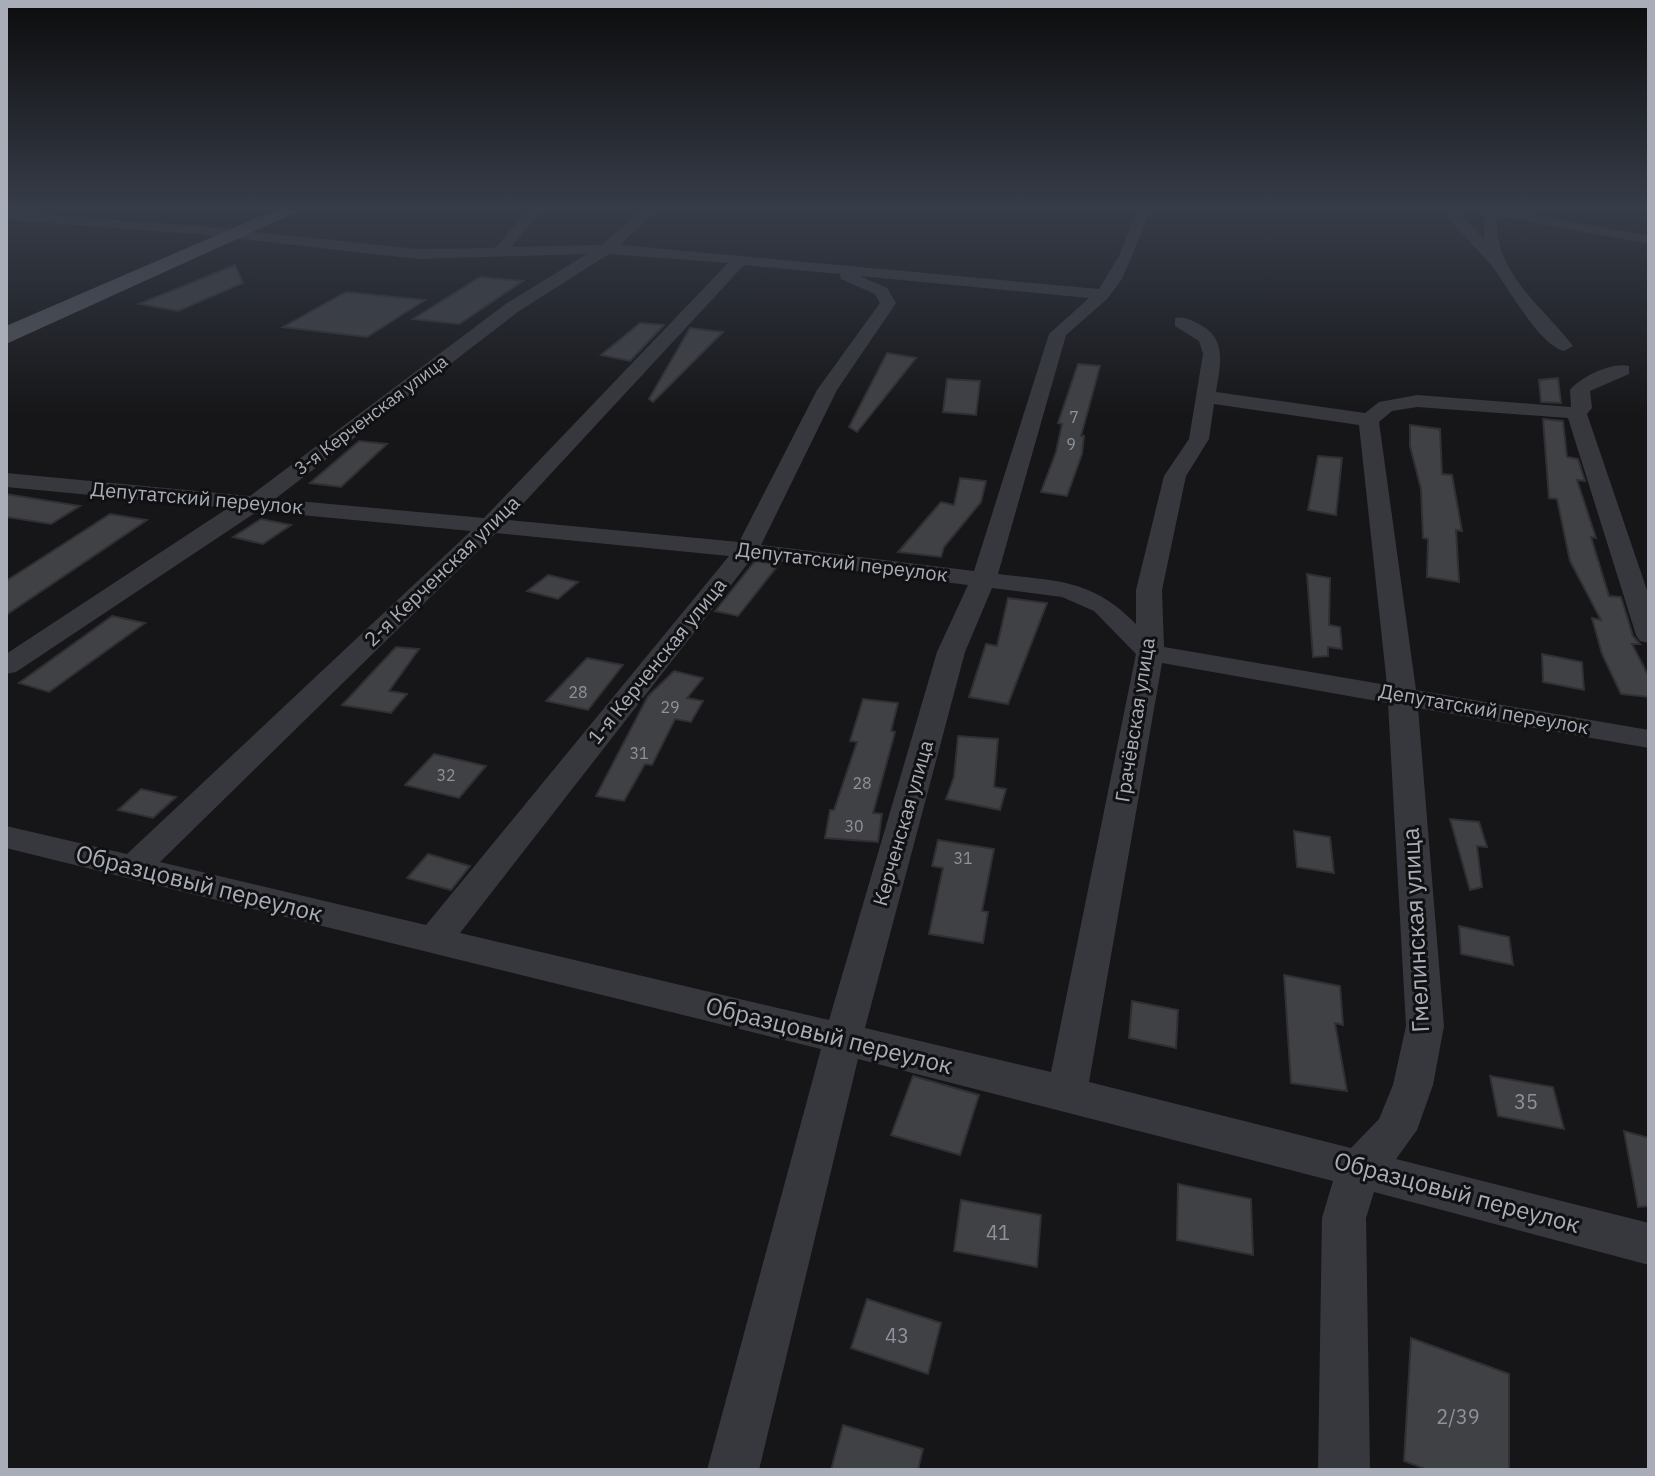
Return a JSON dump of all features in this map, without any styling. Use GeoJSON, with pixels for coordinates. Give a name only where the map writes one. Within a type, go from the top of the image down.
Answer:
{"type":"FeatureCollection","features":[{"type":"Feature","properties":{"kind":"main road"},"geometry":{"type":"LineString","coordinates":[[6,336],[135,279]]}},
{"type":"Feature","properties":{"kind":"street","name":"3-я Керченская улица"},"geometry":{"type":"LineString","coordinates":[[6,666],[225,519],[255,503],[513,307],[558,279]]}},
{"type":"Feature","properties":{"kind":"street","name":"2-я Керченская улица"},"geometry":{"type":"LineString","coordinates":[[133,868],[492,524],[722,279]]}},
{"type":"Feature","properties":{"kind":"street","name":"1-я Керченская улица"},"geometry":{"type":"LineString","coordinates":[[433,941],[746,550],[762,525],[827,390],[888,303],[881,291],[854,279]]}},
{"type":"Feature","properties":{"kind":"street"},"geometry":{"type":"LineString","coordinates":[[948,279],[1103,294]]}},
{"type":"Feature","properties":{"kind":"street","name":"Керченская улица"},"geometry":{"type":"LineString","coordinates":[[733,1470],[843,1039],[951,652],[983,581],[1058,334],[1083,307],[1103,294],[1111,279]]}},
{"type":"Feature","properties":{"kind":"street"},"geometry":{"type":"LineString","coordinates":[[1510,279],[1564,346]]}},
{"type":"Feature","properties":{"kind":"street","name":"Грачёвская улица"},"geometry":{"type":"LineString","coordinates":[[1067,1093],[1150,653],[1149,590],[1175,476],[1199,439],[1211,344],[1204,334],[1181,322]]}},
{"type":"Feature","properties":{"kind":"street"},"geometry":{"type":"LineString","coordinates":[[1203,396],[1369,420],[1386,406],[1417,401],[1576,413],[1582,408],[1580,390],[1587,384],[1622,370]]}},
{"type":"Feature","properties":{"kind":"street"},"geometry":{"type":"LineString","coordinates":[[1576,413],[1649,635]]}},
{"type":"Feature","properties":{"kind":"street","name":"Гмелинская улица"},"geometry":{"type":"LineString","coordinates":[[1344,1470],[1344,1218],[1359,1168],[1396,1130],[1413,1085],[1425,1026],[1402,694],[1369,420]]}},
{"type":"Feature","properties":{"kind":"street","name":"Депутатский переулок"},"geometry":{"type":"LineString","coordinates":[[6,480],[746,550],[1086,595],[1103,605],[1150,653],[1649,739]]}},
{"type":"Feature","properties":{"kind":"street","name":"Образцовый переулок"},"geometry":{"type":"LineString","coordinates":[[6,837],[1067,1093],[1649,1244]]}},
{"type":"Feature","properties":{"kind":"building"},"geometry":{"type":"Polygon","coordinates":[[[201,279],[241,279],[243,283],[178,311],[139,304],[201,279]]]}},
{"type":"Feature","properties":{"kind":"building"},"geometry":{"type":"Polygon","coordinates":[[[477,279],[523,281],[459,324],[413,319],[477,279]]]}},
{"type":"Feature","properties":{"kind":"building"},"geometry":{"type":"Polygon","coordinates":[[[346,292],[425,300],[367,337],[283,327],[346,292]]]}},
{"type":"Feature","properties":{"kind":"building"},"geometry":{"type":"Polygon","coordinates":[[[640,323],[664,325],[630,361],[601,355],[640,323]]]}},
{"type":"Feature","properties":{"kind":"building"},"geometry":{"type":"Polygon","coordinates":[[[690,328],[723,332],[653,402],[649,399],[690,328]]]}},
{"type":"Feature","properties":{"kind":"building"},"geometry":{"type":"Polygon","coordinates":[[[887,353],[916,358],[857,432],[849,427],[887,353]]]}},
{"type":"Feature","properties":{"kind":"building"},"geometry":{"type":"Polygon","coordinates":[[[1078,364],[1100,366],[1081,436],[1084,436],[1082,454],[1067,496],[1041,492],[1056,452],[1062,424],[1058,423],[1078,364]]]}},
{"type":"Feature","properties":{"kind":"building"},"geometry":{"type":"Polygon","coordinates":[[[1558,378],[1561,403],[1541,402],[1539,380],[1558,378]]]}},
{"type":"Feature","properties":{"kind":"building"},"geometry":{"type":"Polygon","coordinates":[[[947,379],[980,381],[976,415],[943,412],[947,379]]]}},
{"type":"Feature","properties":{"kind":"building"},"geometry":{"type":"Polygon","coordinates":[[[1543,419],[1563,421],[1567,457],[1578,459],[1585,481],[1577,480],[1596,538],[1591,537],[1609,596],[1621,597],[1633,636],[1640,644],[1632,644],[1649,677],[1649,697],[1621,694],[1602,654],[1592,618],[1601,620],[1570,561],[1557,499],[1549,498],[1543,419]]]}},
{"type":"Feature","properties":{"kind":"building"},"geometry":{"type":"Polygon","coordinates":[[[1410,425],[1440,429],[1442,474],[1452,475],[1462,531],[1456,530],[1459,582],[1427,577],[1428,539],[1423,538],[1421,489],[1410,446],[1410,425]]]}},
{"type":"Feature","properties":{"kind":"building"},"geometry":{"type":"Polygon","coordinates":[[[359,441],[387,444],[341,487],[310,483],[359,441]]]}},
{"type":"Feature","properties":{"kind":"building"},"geometry":{"type":"Polygon","coordinates":[[[1318,456],[1342,458],[1336,515],[1308,510],[1318,456]]]}},
{"type":"Feature","properties":{"kind":"building"},"geometry":{"type":"Polygon","coordinates":[[[960,478],[986,481],[981,502],[944,547],[941,557],[898,552],[941,502],[954,505],[960,478]]]}},
{"type":"Feature","properties":{"kind":"building"},"geometry":{"type":"Polygon","coordinates":[[[6,494],[80,506],[51,524],[6,517],[6,494]]]}},
{"type":"Feature","properties":{"kind":"building"},"geometry":{"type":"Polygon","coordinates":[[[110,514],[147,520],[6,615],[6,581],[110,514]]]}},
{"type":"Feature","properties":{"kind":"building"},"geometry":{"type":"Polygon","coordinates":[[[261,519],[291,525],[263,544],[233,537],[261,519]]]}},
{"type":"Feature","properties":{"kind":"building"},"geometry":{"type":"Polygon","coordinates":[[[755,561],[779,564],[738,616],[715,611],[755,561]]]}},
{"type":"Feature","properties":{"kind":"building"},"geometry":{"type":"Polygon","coordinates":[[[1307,574],[1330,578],[1329,625],[1340,627],[1342,649],[1328,647],[1328,656],[1313,657],[1307,574]]]}},
{"type":"Feature","properties":{"kind":"building"},"geometry":{"type":"Polygon","coordinates":[[[548,575],[578,582],[558,599],[527,591],[548,575]]]}},
{"type":"Feature","properties":{"kind":"building"},"geometry":{"type":"Polygon","coordinates":[[[1008,598],[1047,603],[1008,704],[969,697],[986,644],[997,646],[1008,598]]]}},
{"type":"Feature","properties":{"kind":"building"},"geometry":{"type":"Polygon","coordinates":[[[112,616],[145,623],[49,692],[19,683],[112,616]]]}},
{"type":"Feature","properties":{"kind":"building"},"geometry":{"type":"Polygon","coordinates":[[[396,647],[419,649],[389,691],[407,694],[391,713],[342,705],[396,647]]]}},
{"type":"Feature","properties":{"kind":"building"},"geometry":{"type":"Polygon","coordinates":[[[1542,654],[1582,662],[1584,690],[1543,682],[1542,654]]]}},
{"type":"Feature","properties":{"kind":"building"},"geometry":{"type":"Polygon","coordinates":[[[587,658],[623,665],[588,710],[546,701],[587,658]]]}},
{"type":"Feature","properties":{"kind":"building"},"geometry":{"type":"Polygon","coordinates":[[[674,671],[703,678],[687,698],[703,701],[691,722],[675,719],[652,765],[645,764],[624,801],[596,796],[648,696],[674,671]]]}},
{"type":"Feature","properties":{"kind":"building"},"geometry":{"type":"Polygon","coordinates":[[[863,699],[898,703],[891,731],[895,732],[873,813],[882,814],[878,842],[825,838],[830,810],[834,810],[857,742],[850,741],[863,699]]]}},
{"type":"Feature","properties":{"kind":"building"},"geometry":{"type":"Polygon","coordinates":[[[958,736],[998,739],[994,787],[1006,789],[1000,810],[946,799],[954,777],[958,736]]]}},
{"type":"Feature","properties":{"kind":"building"},"geometry":{"type":"Polygon","coordinates":[[[434,754],[486,766],[459,798],[405,785],[434,754]]]}},
{"type":"Feature","properties":{"kind":"building"},"geometry":{"type":"Polygon","coordinates":[[[141,789],[176,797],[153,818],[118,810],[141,789]]]}},
{"type":"Feature","properties":{"kind":"building"},"geometry":{"type":"Polygon","coordinates":[[[1450,819],[1479,822],[1487,847],[1477,846],[1482,887],[1470,890],[1450,819]]]}},
{"type":"Feature","properties":{"kind":"building"},"geometry":{"type":"Polygon","coordinates":[[[1294,831],[1330,837],[1334,873],[1297,867],[1294,831]]]}},
{"type":"Feature","properties":{"kind":"building"},"geometry":{"type":"Polygon","coordinates":[[[938,840],[994,849],[982,911],[988,912],[983,943],[929,934],[943,868],[932,866],[938,840]]]}},
{"type":"Feature","properties":{"kind":"building"},"geometry":{"type":"Polygon","coordinates":[[[428,854],[470,866],[451,890],[407,878],[428,854]]]}},
{"type":"Feature","properties":{"kind":"building"},"geometry":{"type":"Polygon","coordinates":[[[1459,926],[1509,937],[1513,965],[1461,954],[1459,926]]]}},
{"type":"Feature","properties":{"kind":"building"},"geometry":{"type":"Polygon","coordinates":[[[1284,975],[1340,986],[1343,1025],[1335,1023],[1347,1091],[1291,1083],[1284,975]]]}},
{"type":"Feature","properties":{"kind":"building"},"geometry":{"type":"Polygon","coordinates":[[[1132,1001],[1178,1010],[1176,1048],[1129,1038],[1132,1001]]]}},
{"type":"Feature","properties":{"kind":"building"},"geometry":{"type":"Polygon","coordinates":[[[913,1076],[979,1095],[960,1155],[891,1135],[913,1076]]]}},
{"type":"Feature","properties":{"kind":"building"},"geometry":{"type":"Polygon","coordinates":[[[1490,1076],[1553,1087],[1564,1129],[1498,1116],[1490,1076]]]}},
{"type":"Feature","properties":{"kind":"building"},"geometry":{"type":"Polygon","coordinates":[[[1624,1131],[1649,1138],[1649,1206],[1638,1207],[1624,1131]]]}},
{"type":"Feature","properties":{"kind":"building"},"geometry":{"type":"Polygon","coordinates":[[[1178,1184],[1251,1199],[1253,1255],[1177,1240],[1178,1184]]]}},
{"type":"Feature","properties":{"kind":"building"},"geometry":{"type":"Polygon","coordinates":[[[961,1200],[1041,1215],[1037,1267],[954,1251],[961,1200]]]}},
{"type":"Feature","properties":{"kind":"building"},"geometry":{"type":"Polygon","coordinates":[[[867,1299],[941,1323],[928,1374],[851,1348],[867,1299]]]}},
{"type":"Feature","properties":{"kind":"building"},"geometry":{"type":"Polygon","coordinates":[[[1411,1338],[1509,1374],[1509,1470],[1428,1470],[1404,1461],[1411,1338]]]}},
{"type":"Feature","properties":{"kind":"building"},"geometry":{"type":"Polygon","coordinates":[[[843,1425],[923,1449],[918,1470],[831,1470],[843,1425]]]}}]}
